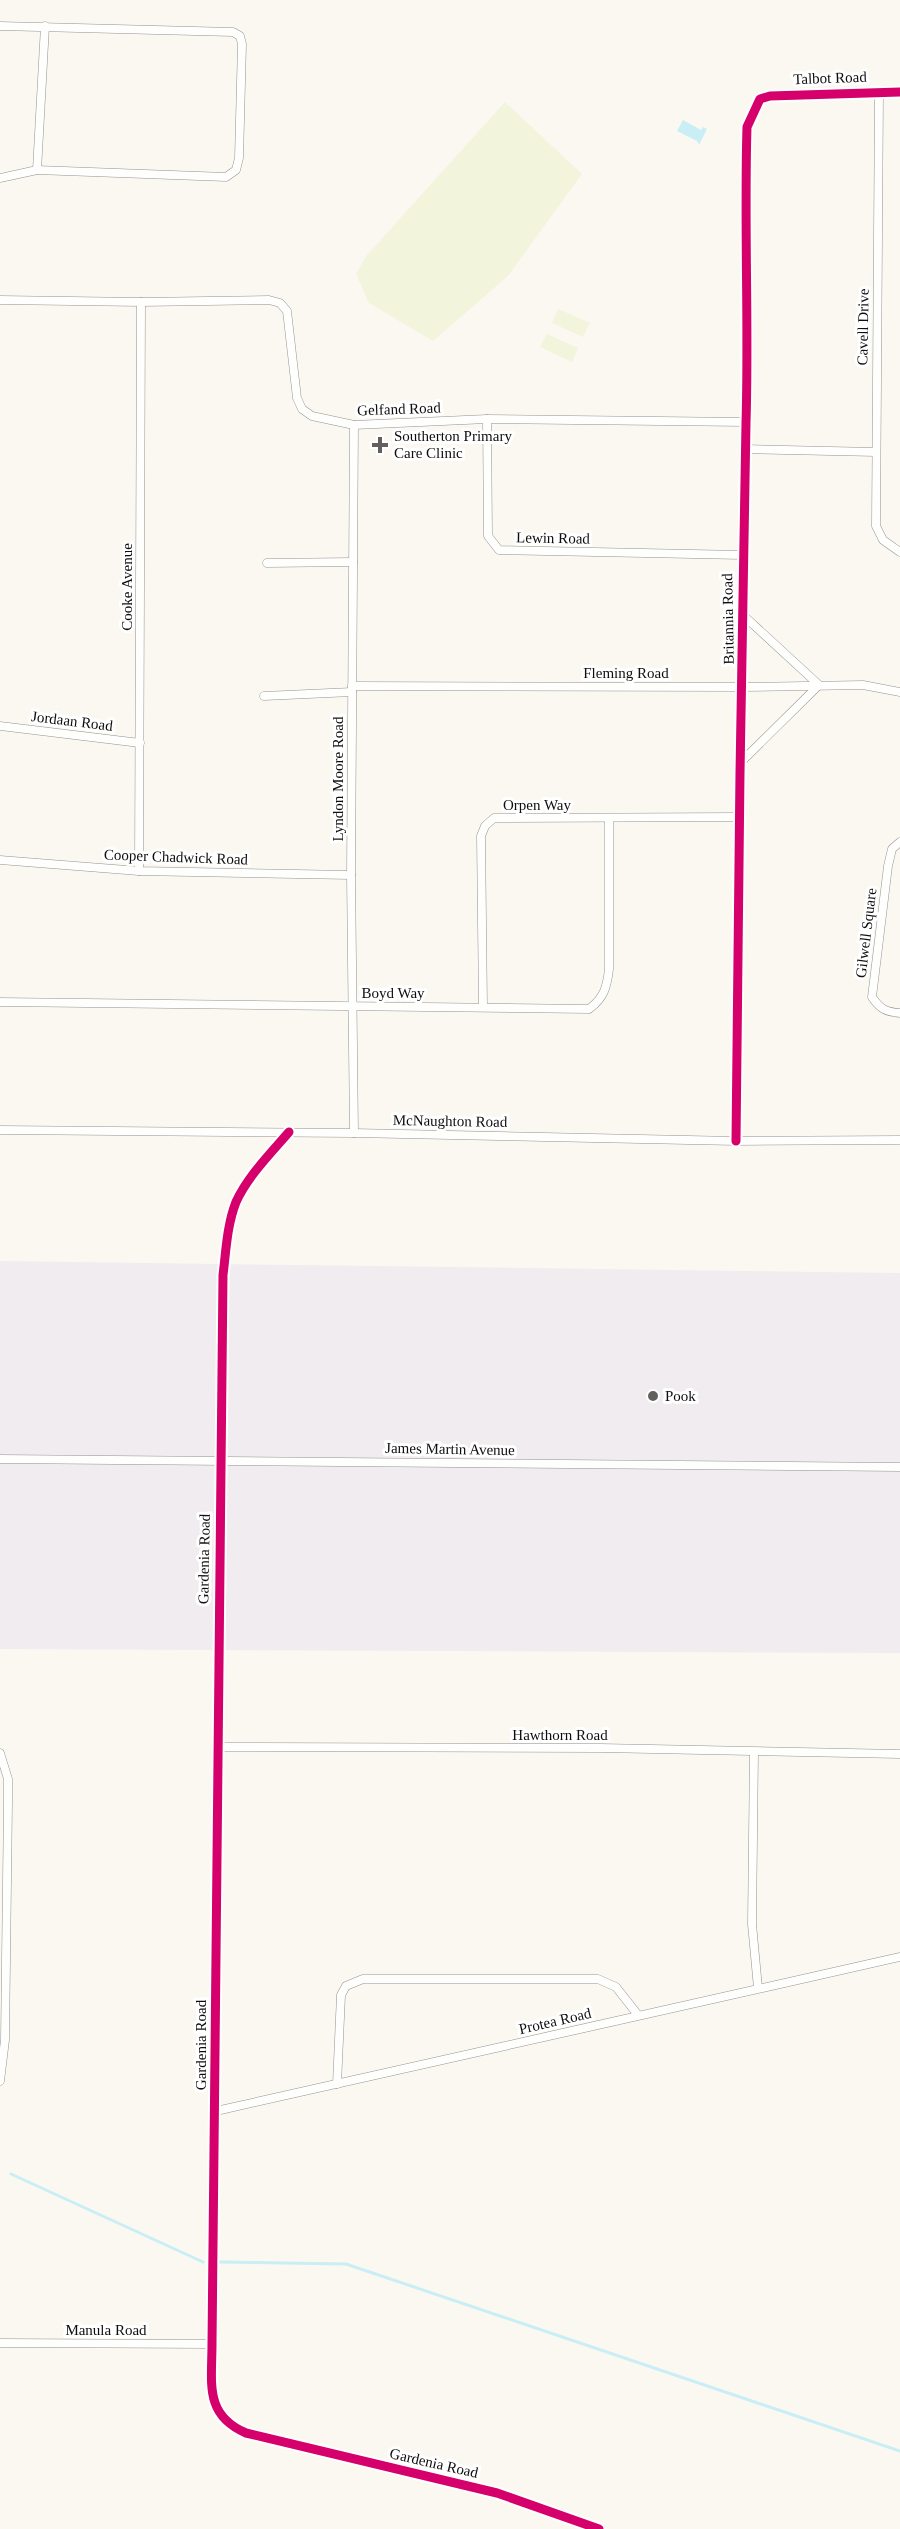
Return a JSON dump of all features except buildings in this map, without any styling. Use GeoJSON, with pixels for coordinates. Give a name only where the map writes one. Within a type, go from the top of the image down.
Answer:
{"type":"FeatureCollection","features":[{"type":"Feature","properties":{"kind":"street"},"geometry":{"type":"LineString","coordinates":[[0,26],[233,32],[240,36],[239,158],[236,170],[226,177],[37,170],[0,178]]}},
{"type":"Feature","properties":{"kind":"street"},"geometry":{"type":"LineString","coordinates":[[37,170],[45,26]]}},
{"type":"Feature","properties":{"kind":"street","name":"Cavell Drive"},"geometry":{"type":"LineString","coordinates":[[879,92],[876,526],[883,540],[900,552]]}},
{"type":"Feature","properties":{"kind":"street","name":"Talbot Road"},"geometry":{"type":"LineString","coordinates":[[760,99],[788,94],[900,92]]}},
{"type":"Feature","properties":{"kind":"street","name":"Britannia Road"},"geometry":{"type":"LineString","coordinates":[[736,1141],[738,817],[744,616],[742,555],[746,422],[747,127],[760,99]]}},
{"type":"Feature","properties":{"kind":"street","name":"Gelfand Road"},"geometry":{"type":"LineString","coordinates":[[0,300],[141,302],[269,300],[280,303],[287,311],[297,398],[302,410],[312,416],[354,425],[487,419],[746,422]]}},
{"type":"Feature","properties":{"kind":"street","name":"Cooke Avenue"},"geometry":{"type":"LineString","coordinates":[[139,871],[141,302]]}},
{"type":"Feature","properties":{"kind":"street","name":"Lewin Road"},"geometry":{"type":"LineString","coordinates":[[487,419],[488,536],[499,550],[742,555]]}},
{"type":"Feature","properties":{"kind":"street","name":"Lyndon Moore Road"},"geometry":{"type":"LineString","coordinates":[[354,425],[351,875],[354,1133]]}},
{"type":"Feature","properties":{"kind":"street"},"geometry":{"type":"LineString","coordinates":[[745,449],[876,452]]}},
{"type":"Feature","properties":{"kind":"street"},"geometry":{"type":"LineString","coordinates":[[267,563],[353,562]]}},
{"type":"Feature","properties":{"kind":"street"},"geometry":{"type":"LineString","coordinates":[[740,763],[819,685],[744,616]]}},
{"type":"Feature","properties":{"kind":"street","name":"Fleming Road"},"geometry":{"type":"LineString","coordinates":[[264,696],[352,689],[819,685],[863,685],[900,692]]}},
{"type":"Feature","properties":{"kind":"street","name":"Jordaan Road"},"geometry":{"type":"LineString","coordinates":[[0,726],[141,743]]}},
{"type":"Feature","properties":{"kind":"street","name":"Orpen Way"},"geometry":{"type":"LineString","coordinates":[[483,1007],[481,836],[485,826],[494,818],[738,817]]}},
{"type":"Feature","properties":{"kind":"street","name":"Boyd Way"},"geometry":{"type":"LineString","coordinates":[[0,1002],[589,1009],[600,1000],[607,988],[609,969],[609,819]]}},
{"type":"Feature","properties":{"kind":"street","name":"Gilwell Square"},"geometry":{"type":"LineString","coordinates":[[900,842],[892,849],[888,866],[872,997],[879,1007],[889,1012],[900,1013]]}},
{"type":"Feature","properties":{"kind":"street","name":"Cooper Chadwick Road"},"geometry":{"type":"LineString","coordinates":[[0,860],[139,871],[351,875]]}},
{"type":"Feature","properties":{"kind":"street","name":"McNaughton Road"},"geometry":{"type":"LineString","coordinates":[[0,1130],[289,1132],[736,1141],[900,1140]]}},
{"type":"Feature","properties":{"kind":"street","name":"Gardenia Road"},"geometry":{"type":"LineString","coordinates":[[289,1132],[256,1170],[236,1202],[230,1224],[223,1275],[212,2344],[215,2406],[223,2419],[233,2428],[279,2442],[497,2493],[599,2529]]}},
{"type":"Feature","properties":{"kind":"street","name":"James Martin Avenue"},"geometry":{"type":"LineString","coordinates":[[0,1459],[900,1467]]}},
{"type":"Feature","properties":{"kind":"street","name":"Hawthorn Road"},"geometry":{"type":"LineString","coordinates":[[219,1747],[900,1754]]}},
{"type":"Feature","properties":{"kind":"street"},"geometry":{"type":"LineString","coordinates":[[754,1752],[752,1924],[758,1988]]}},
{"type":"Feature","properties":{"kind":"street"},"geometry":{"type":"LineString","coordinates":[[0,1753],[8,1779],[4,1957],[5,2040],[0,2081]]}},
{"type":"Feature","properties":{"kind":"street","name":"Protea Road"},"geometry":{"type":"LineString","coordinates":[[216,2111],[900,1957]]}},
{"type":"Feature","properties":{"kind":"street"},"geometry":{"type":"LineString","coordinates":[[337,2084],[341,1995],[346,1986],[363,1979],[598,1979],[616,1987],[638,2015]]}},
{"type":"Feature","properties":{"kind":"street","name":"Manula Road"},"geometry":{"type":"LineString","coordinates":[[0,2343],[212,2344]]}},
{"type":"Feature","properties":{"kind":"shaded area"},"geometry":{"type":"Polygon","coordinates":[[[0,1261],[900,1273],[900,1653],[0,1649],[0,1261]]]}},
{"type":"Feature","properties":{"kind":"green space"},"geometry":{"type":"Polygon","coordinates":[[[505,102],[582,174],[508,276],[433,341],[369,303],[356,274],[367,255],[505,102]]]}},
{"type":"Feature","properties":{"kind":"green space"},"geometry":{"type":"Polygon","coordinates":[[[558,309],[590,323],[583,337],[552,323],[558,309]]]}},
{"type":"Feature","properties":{"kind":"green space"},"geometry":{"type":"Polygon","coordinates":[[[547,334],[578,348],[572,362],[540,347],[547,334]]]}},
{"type":"Feature","properties":{"kind":"water"},"geometry":{"type":"Polygon","coordinates":[[[683,120],[701,130],[703,127],[707,129],[699,145],[697,141],[677,131],[683,120]]]}},
{"type":"Feature","properties":{"kind":"waterway"},"geometry":{"type":"LineString","coordinates":[[11,2174],[203,2262]]}},
{"type":"Feature","properties":{"kind":"waterway"},"geometry":{"type":"LineString","coordinates":[[220,2262],[346,2264],[900,2451]]}},
{"type":"Feature","properties":{"kind":"cycle path"},"geometry":{"type":"LineString","coordinates":[[736,1141],[747,386],[747,127],[760,99],[770,96],[900,92]]}},
{"type":"Feature","properties":{"kind":"cycle path"},"geometry":{"type":"LineString","coordinates":[[289,1132],[253,1174],[236,1202],[229,1229],[223,1275],[211,2372],[213,2396],[223,2417],[232,2426],[246,2433],[497,2493],[599,2529]]}},
{"type":"Feature","properties":{"kind":"place","name":"Southerton Primary Care Clinic"},"geometry":{"type":"Point","coordinates":[380,445]}},
{"type":"Feature","properties":{"kind":"place","name":"Pook"},"geometry":{"type":"Point","coordinates":[653,1396]}}]}
